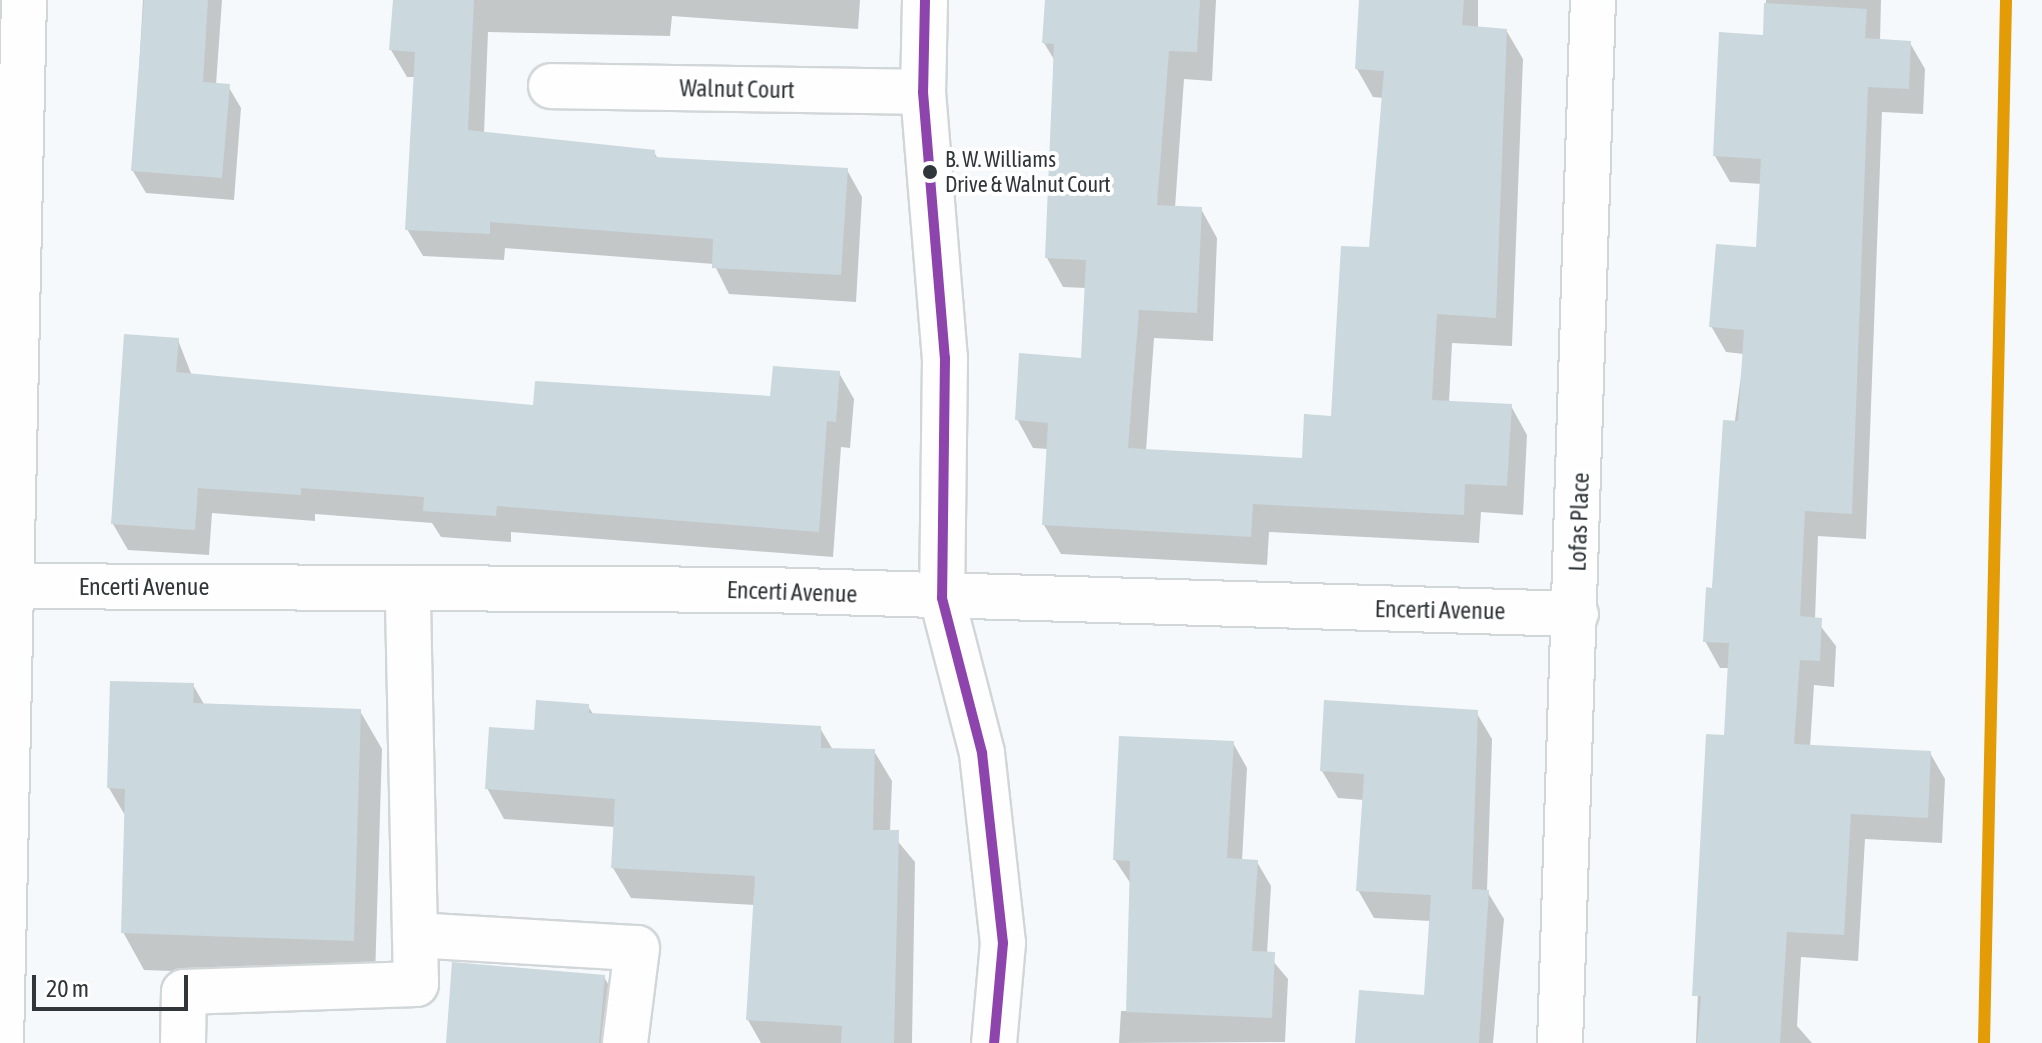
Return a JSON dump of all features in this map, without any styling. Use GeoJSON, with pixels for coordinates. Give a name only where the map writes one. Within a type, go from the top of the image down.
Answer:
{"type":"FeatureCollection","features":[{"type":"Feature","properties":{"kind":"street"},"geometry":{"type":"LineString","coordinates":[[1,1043],[8,586],[24,0]]}},
{"type":"Feature","properties":{"kind":"street"},"geometry":{"type":"LineString","coordinates":[[925,0],[923,92],[945,358],[942,598],[982,753],[1003,943],[994,1043]]}},
{"type":"Feature","properties":{"kind":"street","name":"Lofas Place"},"geometry":{"type":"LineString","coordinates":[[1560,1043],[1576,614],[1593,0]]}},
{"type":"Feature","properties":{"kind":"street","name":"Walnut Court"},"geometry":{"type":"LineString","coordinates":[[551,86],[923,92]]}},
{"type":"Feature","properties":{"kind":"street","name":"Encerti Avenue"},"geometry":{"type":"LineString","coordinates":[[8,586],[408,588],[1576,614]]}},
{"type":"Feature","properties":{"kind":"street"},"geometry":{"type":"LineString","coordinates":[[183,1043],[184,992],[416,984],[408,588]]}},
{"type":"Feature","properties":{"kind":"street"},"geometry":{"type":"LineString","coordinates":[[415,935],[637,948],[625,1043]]}},
{"type":"Feature","properties":{"kind":"building"},"geometry":{"type":"Polygon","coordinates":[[[144,0],[208,0],[203,82],[230,84],[222,178],[131,171],[144,0]]]}},
{"type":"Feature","properties":{"kind":"building"},"geometry":{"type":"Polygon","coordinates":[[[393,0],[474,0],[468,130],[655,150],[655,157],[848,168],[841,275],[712,268],[713,239],[490,222],[490,234],[405,230],[415,52],[389,50],[393,0]]]}},
{"type":"Feature","properties":{"kind":"building"},"geometry":{"type":"Polygon","coordinates":[[[1045,0],[1200,0],[1197,52],[1169,51],[1157,205],[1202,207],[1197,313],[1139,310],[1128,448],[1302,458],[1304,414],[1331,416],[1341,246],[1369,247],[1384,71],[1355,69],[1359,0],[1464,0],[1462,25],[1507,29],[1496,318],[1437,314],[1432,400],[1512,404],[1507,486],[1465,484],[1464,515],[1253,504],[1251,537],[1042,525],[1048,423],[1015,420],[1019,353],[1081,358],[1086,260],[1045,258],[1054,44],[1042,43],[1045,0]]]}},
{"type":"Feature","properties":{"kind":"building"},"geometry":{"type":"Polygon","coordinates":[[[1764,3],[1867,9],[1865,38],[1911,41],[1909,89],[1868,87],[1852,514],[1805,511],[1800,616],[1822,618],[1820,661],[1800,660],[1794,744],[1931,751],[1928,818],[1851,814],[1844,935],[1787,932],[1780,1043],[1697,1043],[1701,996],[1692,996],[1706,734],[1724,735],[1729,643],[1703,642],[1706,587],[1712,588],[1723,420],[1738,421],[1744,330],[1709,327],[1716,244],[1756,247],[1761,159],[1713,156],[1719,32],[1763,35],[1764,3]]]}},
{"type":"Feature","properties":{"kind":"building"},"geometry":{"type":"Polygon","coordinates":[[[124,334],[179,338],[176,372],[533,405],[535,381],[770,396],[773,366],[840,371],[836,422],[827,421],[819,532],[497,506],[496,516],[423,511],[424,497],[301,488],[301,495],[198,488],[195,530],[111,524],[124,334]]]}},
{"type":"Feature","properties":{"kind":"building"},"geometry":{"type":"Polygon","coordinates":[[[110,681],[194,683],[193,703],[361,709],[354,941],[121,933],[125,789],[107,788],[110,681]]]}},
{"type":"Feature","properties":{"kind":"building"},"geometry":{"type":"Polygon","coordinates":[[[536,700],[589,704],[589,713],[821,726],[821,748],[875,749],[873,830],[899,830],[894,1043],[841,1043],[842,1026],[746,1020],[755,876],[611,868],[615,799],[485,789],[489,727],[534,730],[536,700]]]}},
{"type":"Feature","properties":{"kind":"building"},"geometry":{"type":"Polygon","coordinates":[[[1324,700],[1478,710],[1472,889],[1489,890],[1479,1043],[1355,1043],[1359,990],[1424,995],[1431,895],[1356,891],[1364,774],[1320,771],[1324,700]]]}},
{"type":"Feature","properties":{"kind":"building"},"geometry":{"type":"Polygon","coordinates":[[[1119,736],[1234,741],[1227,858],[1258,860],[1252,951],[1275,952],[1272,1018],[1126,1012],[1130,861],[1113,860],[1119,736]]]}},
{"type":"Feature","properties":{"kind":"building"},"geometry":{"type":"Polygon","coordinates":[[[452,962],[605,975],[599,1043],[446,1043],[452,962]]]}},
{"type":"Feature","properties":{"kind":"transit line","name":"20"},"geometry":{"type":"LineString","coordinates":[[925,0],[923,92],[945,358],[942,598],[982,753],[1003,943],[994,1043]]}},
{"type":"Feature","properties":{"kind":"transit line"},"geometry":{"type":"LineString","coordinates":[[1984,1043],[2006,0]]}},
{"type":"Feature","properties":{"kind":"place","name":"B. W. Williams Drive & Walnut Court"},"geometry":{"type":"Point","coordinates":[930,172]}}]}
